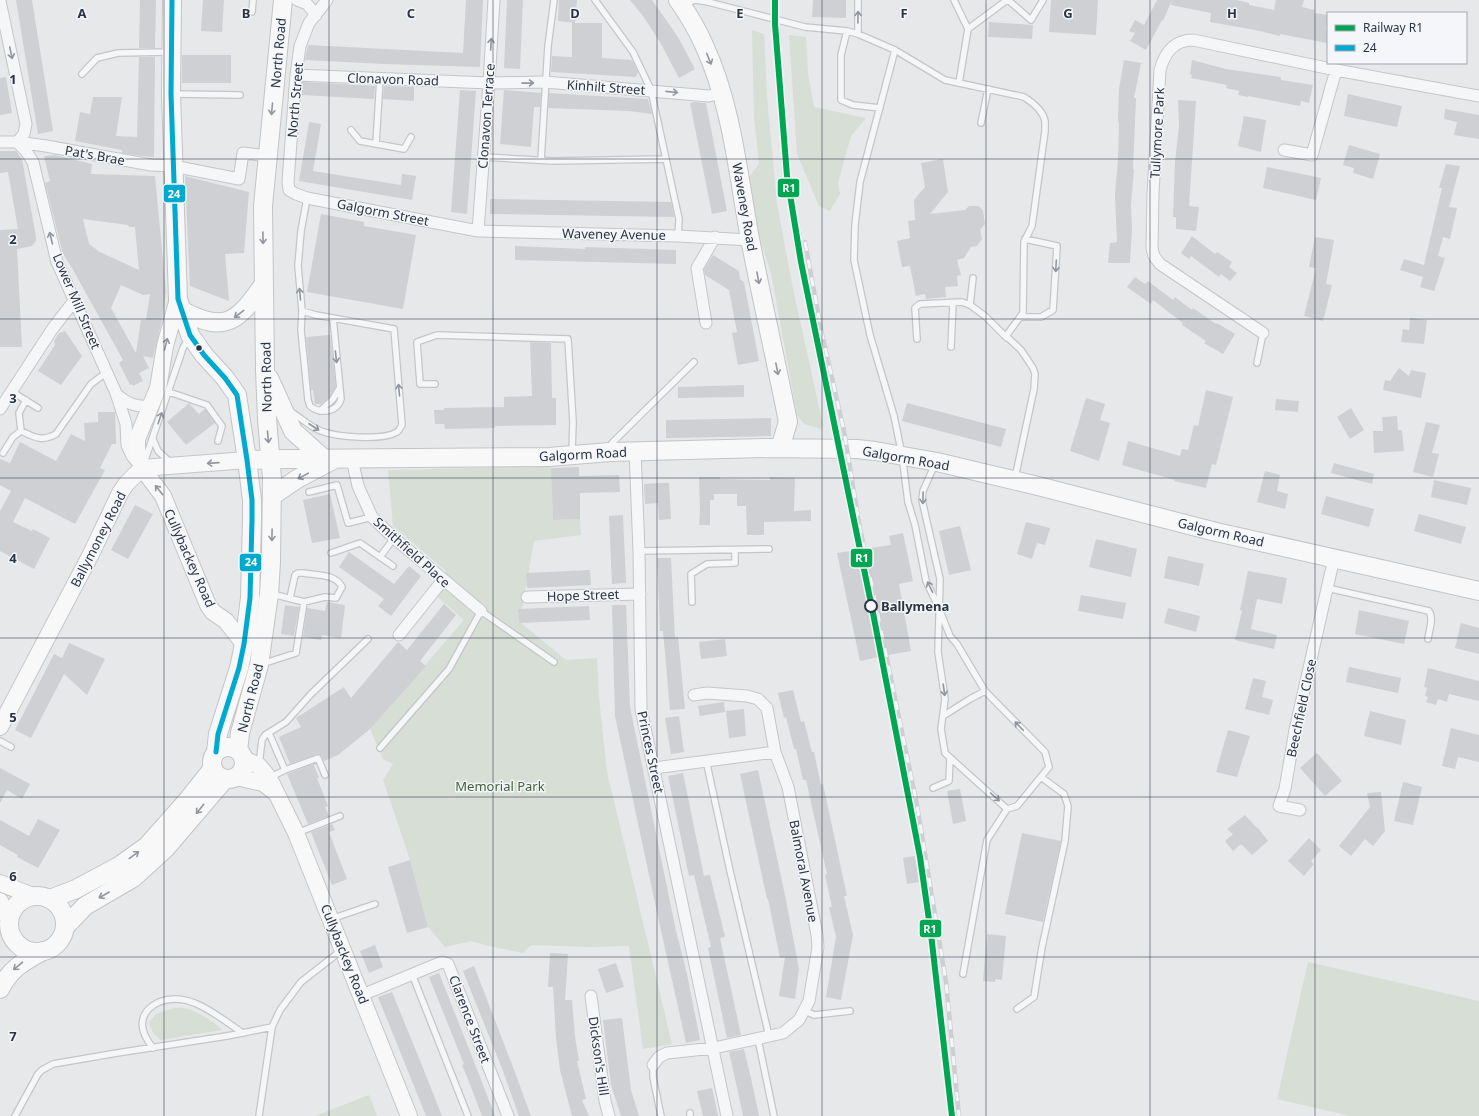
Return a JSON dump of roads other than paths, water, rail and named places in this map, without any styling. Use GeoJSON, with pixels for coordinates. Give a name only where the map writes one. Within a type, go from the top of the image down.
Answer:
{"type":"FeatureCollection","features":[{"type":"Feature","properties":{"kind":"main road"},"geometry":{"type":"LineString","coordinates":[[172,0],[171,94],[179,305],[190,335],[204,355],[225,378],[237,395],[248,460],[252,520],[250,598],[244,644],[239,668],[218,734],[223,769]]}},
{"type":"Feature","properties":{"kind":"main road","name":"North Road"},"geometry":{"type":"LineString","coordinates":[[223,769],[243,769],[247,758],[240,733],[259,665],[269,594],[272,496],[265,370],[263,206],[283,0]]}},
{"type":"Feature","properties":{"kind":"main road","name":"Waveney Road"},"geometry":{"type":"LineString","coordinates":[[680,3],[704,45],[722,93],[733,141],[750,240],[788,422],[808,448]]}},
{"type":"Feature","properties":{"kind":"main road"},"geometry":{"type":"LineString","coordinates":[[179,305],[196,318],[214,323],[226,322],[238,316],[247,307],[264,284]]}},
{"type":"Feature","properties":{"kind":"main road"},"geometry":{"type":"LineString","coordinates":[[265,370],[293,431],[337,459]]}},
{"type":"Feature","properties":{"kind":"main road","name":"Waveney Road"},"geometry":{"type":"LineString","coordinates":[[780,448],[788,422]]}},
{"type":"Feature","properties":{"kind":"main road","name":"Galgorm Road"},"geometry":{"type":"LineString","coordinates":[[270,459],[550,457],[635,451],[780,448],[857,449],[902,455],[937,462],[1014,480],[1216,532],[1479,591]]}},
{"type":"Feature","properties":{"kind":"main road"},"geometry":{"type":"LineString","coordinates":[[248,460],[270,459]]}},
{"type":"Feature","properties":{"kind":"main road"},"geometry":{"type":"LineString","coordinates":[[272,496],[297,479],[337,459]]}},
{"type":"Feature","properties":{"kind":"main road"},"geometry":{"type":"LineString","coordinates":[[65,927],[85,906],[133,878],[166,848],[223,769],[225,748],[229,747],[247,758]]}},
{"type":"Feature","properties":{"kind":"main road"},"geometry":{"type":"LineString","coordinates":[[0,946],[13,909],[18,903],[25,898],[42,897],[76,889],[119,866],[147,846],[186,802],[223,769]]}},
{"type":"Feature","properties":{"kind":"main road"},"geometry":{"type":"LineString","coordinates":[[0,989],[7,977],[19,964],[50,949],[60,940],[65,927],[65,919],[62,911],[57,904],[42,897]]}},
{"type":"Feature","properties":{"kind":"main road"},"geometry":{"type":"LineString","coordinates":[[9,921],[11,936],[19,946],[30,951],[43,952]]}},
{"type":"Feature","properties":{"kind":"street"},"geometry":{"type":"LineString","coordinates":[[296,0],[306,4],[316,15]]}},
{"type":"Feature","properties":{"kind":"street","name":"North Street"},"geometry":{"type":"LineString","coordinates":[[289,190],[288,182],[296,75],[300,46],[309,23],[327,0]]}},
{"type":"Feature","properties":{"kind":"street","name":"Clonavon Terrace"},"geometry":{"type":"LineString","coordinates":[[478,231],[490,83],[494,0]]}},
{"type":"Feature","properties":{"kind":"street"},"geometry":{"type":"LineString","coordinates":[[0,1],[26,124],[24,134],[17,142]]}},
{"type":"Feature","properties":{"kind":"street","name":"Tullymore Park"},"geometry":{"type":"LineString","coordinates":[[1264,333],[1160,264],[1154,256],[1152,248],[1153,194],[1160,70],[1166,53],[1179,42],[1193,40],[1336,70],[1479,96]]}},
{"type":"Feature","properties":{"kind":"street"},"geometry":{"type":"LineString","coordinates":[[1284,150],[1312,155],[1336,70]]}},
{"type":"Feature","properties":{"kind":"street","name":"Clonavon Road"},"geometry":{"type":"LineString","coordinates":[[296,75],[490,83]]}},
{"type":"Feature","properties":{"kind":"street","name":"Kinhilt Street"},"geometry":{"type":"LineString","coordinates":[[490,83],[545,82],[709,96],[722,93]]}},
{"type":"Feature","properties":{"kind":"street","name":"Pat's Brae"},"geometry":{"type":"LineString","coordinates":[[0,142],[17,142],[46,146],[151,165],[173,166]]}},
{"type":"Feature","properties":{"kind":"street","name":"Lower Mill Street"},"geometry":{"type":"LineString","coordinates":[[17,142],[26,151],[33,162],[57,262],[116,394],[126,424],[127,445],[132,456],[142,468]]}},
{"type":"Feature","properties":{"kind":"street"},"geometry":{"type":"LineString","coordinates":[[173,166],[239,179],[243,153],[268,156]]}},
{"type":"Feature","properties":{"kind":"street","name":"Galgorm Street"},"geometry":{"type":"LineString","coordinates":[[289,190],[307,198],[478,231]]}},
{"type":"Feature","properties":{"kind":"street","name":"Waveney Avenue"},"geometry":{"type":"LineString","coordinates":[[478,231],[715,237],[750,240]]}},
{"type":"Feature","properties":{"kind":"street"},"geometry":{"type":"LineString","coordinates":[[706,323],[697,268],[715,237]]}},
{"type":"Feature","properties":{"kind":"street"},"geometry":{"type":"LineString","coordinates":[[0,409],[53,328],[74,301]]}},
{"type":"Feature","properties":{"kind":"street"},"geometry":{"type":"LineString","coordinates":[[179,305],[166,346],[158,388],[137,439],[137,449],[142,468],[248,460]]}},
{"type":"Feature","properties":{"kind":"street"},"geometry":{"type":"LineString","coordinates":[[116,394],[129,404],[137,406],[150,406]]}},
{"type":"Feature","properties":{"kind":"street","name":"Princes Street"},"geometry":{"type":"LineString","coordinates":[[635,451],[640,551],[641,709],[714,1048],[727,1116]]}},
{"type":"Feature","properties":{"kind":"street","name":"Smithfield Place"},"geometry":{"type":"LineString","coordinates":[[337,459],[358,486],[372,517],[394,538],[481,611]]}},
{"type":"Feature","properties":{"kind":"street","name":"Cullybackey Road"},"geometry":{"type":"LineString","coordinates":[[142,468],[163,496],[208,605],[213,612],[226,621],[244,644]]}},
{"type":"Feature","properties":{"kind":"street","name":"Ballymoney Road"},"geometry":{"type":"LineString","coordinates":[[0,727],[87,560],[120,493],[126,484],[142,468]]}},
{"type":"Feature","properties":{"kind":"street","name":"Beechfield Close"},"geometry":{"type":"LineString","coordinates":[[1300,810],[1279,806],[1285,789],[1295,730],[1334,558]]}},
{"type":"Feature","properties":{"kind":"street"},"geometry":{"type":"LineString","coordinates":[[399,635],[443,580]]}},
{"type":"Feature","properties":{"kind":"street","name":"Hope Street"},"geometry":{"type":"LineString","coordinates":[[526,597],[640,594]]}},
{"type":"Feature","properties":{"kind":"street","name":"Balmoral Avenue"},"geometry":{"type":"LineString","coordinates":[[653,1065],[659,1057],[667,1053],[714,1048],[783,1033],[798,1020],[805,1011],[813,985],[818,947],[817,935],[788,787],[775,752],[767,708],[758,699],[747,696],[708,693],[694,695]]}},
{"type":"Feature","properties":{"kind":"street"},"geometry":{"type":"LineString","coordinates":[[654,768],[775,752]]}},
{"type":"Feature","properties":{"kind":"street","name":"Cullybackey Road"},"geometry":{"type":"LineString","coordinates":[[247,758],[269,778],[296,833],[362,995],[409,1116]]}},
{"type":"Feature","properties":{"kind":"street"},"geometry":{"type":"LineString","coordinates":[[223,769],[263,784],[276,793]]}},
{"type":"Feature","properties":{"kind":"street"},"geometry":{"type":"LineString","coordinates":[[0,883],[42,897]]}},
{"type":"Feature","properties":{"kind":"street"},"geometry":{"type":"LineString","coordinates":[[0,901],[9,921]]}},
{"type":"Feature","properties":{"kind":"street","name":"Clarence Street"},"geometry":{"type":"LineString","coordinates":[[362,995],[442,962],[446,962],[450,966],[508,1116]]}},
{"type":"Feature","properties":{"kind":"street","name":"Dickson's Hill"},"geometry":{"type":"LineString","coordinates":[[591,996],[605,1101],[609,1116]]}},
{"type":"Feature","properties":{"kind":"lane"},"geometry":{"type":"LineString","coordinates":[[252,12],[254,0]]}},
{"type":"Feature","properties":{"kind":"lane"},"geometry":{"type":"LineString","coordinates":[[541,160],[545,82],[547,76],[548,46],[554,0]]}},
{"type":"Feature","properties":{"kind":"lane"},"geometry":{"type":"LineString","coordinates":[[595,0],[633,52],[651,90],[679,219],[678,236]]}},
{"type":"Feature","properties":{"kind":"lane"},"geometry":{"type":"LineString","coordinates":[[680,3],[695,0],[805,27],[847,31],[858,34],[895,50],[939,78],[1024,97],[1031,101],[1045,120],[1044,141],[1032,226],[1025,239],[1024,313],[1007,333],[1006,336],[1008,338]]}},
{"type":"Feature","properties":{"kind":"lane"},"geometry":{"type":"LineString","coordinates":[[858,0],[858,34]]}},
{"type":"Feature","properties":{"kind":"lane"},"geometry":{"type":"LineString","coordinates":[[954,0],[968,29],[959,83]]}},
{"type":"Feature","properties":{"kind":"lane"},"geometry":{"type":"LineString","coordinates":[[968,29],[1008,0],[1031,20],[1042,0]]}},
{"type":"Feature","properties":{"kind":"lane"},"geometry":{"type":"LineString","coordinates":[[847,31],[841,55],[841,100],[853,105],[880,108]]}},
{"type":"Feature","properties":{"kind":"lane"},"geometry":{"type":"LineString","coordinates":[[895,50],[860,182],[855,226],[854,260],[870,335],[894,416],[902,455],[908,502],[915,525],[926,581],[950,636],[957,644],[985,691],[1045,752],[1049,767],[1017,806],[1007,809],[987,840],[963,974]]}},
{"type":"Feature","properties":{"kind":"lane"},"geometry":{"type":"LineString","coordinates":[[82,74],[97,58],[118,53],[171,52]]}},
{"type":"Feature","properties":{"kind":"lane"},"geometry":{"type":"LineString","coordinates":[[376,144],[380,78]]}},
{"type":"Feature","properties":{"kind":"lane"},"geometry":{"type":"LineString","coordinates":[[981,123],[988,89]]}},
{"type":"Feature","properties":{"kind":"lane"},"geometry":{"type":"LineString","coordinates":[[171,94],[240,95]]}},
{"type":"Feature","properties":{"kind":"lane"},"geometry":{"type":"LineString","coordinates":[[351,130],[360,141],[404,149],[411,137]]}},
{"type":"Feature","properties":{"kind":"lane"},"geometry":{"type":"LineString","coordinates":[[483,157],[553,161],[666,159]]}},
{"type":"Feature","properties":{"kind":"lane"},"geometry":{"type":"LineString","coordinates":[[307,198],[301,231],[298,266],[308,400],[310,406],[320,411],[333,410],[337,407],[341,398],[333,318]]}},
{"type":"Feature","properties":{"kind":"lane"},"geometry":{"type":"LineString","coordinates":[[1022,317],[1041,317],[1053,310],[1057,246],[1025,239]]}},
{"type":"Feature","properties":{"kind":"lane"},"geometry":{"type":"LineString","coordinates":[[970,305],[973,278]]}},
{"type":"Feature","properties":{"kind":"lane"},"geometry":{"type":"LineString","coordinates":[[917,339],[916,308],[920,304],[953,304],[962,302],[970,305],[985,316],[1021,350],[1033,368],[1035,374],[1034,389],[1014,480]]}},
{"type":"Feature","properties":{"kind":"lane"},"geometry":{"type":"LineString","coordinates":[[951,347],[953,304]]}},
{"type":"Feature","properties":{"kind":"lane"},"geometry":{"type":"LineString","coordinates":[[281,405],[320,430],[335,435],[360,438],[376,437],[399,431],[402,424],[394,329],[302,311]]}},
{"type":"Feature","properties":{"kind":"lane"},"geometry":{"type":"LineString","coordinates":[[1257,364],[1264,333]]}},
{"type":"Feature","properties":{"kind":"lane"},"geometry":{"type":"LineString","coordinates":[[142,468],[183,348],[190,335]]}},
{"type":"Feature","properties":{"kind":"lane"},"geometry":{"type":"LineString","coordinates":[[435,384],[420,384],[417,342],[437,335],[568,339],[574,422],[572,455]]}},
{"type":"Feature","properties":{"kind":"lane"},"geometry":{"type":"LineString","coordinates":[[610,452],[612,443],[694,362]]}},
{"type":"Feature","properties":{"kind":"lane"},"geometry":{"type":"LineString","coordinates":[[21,431],[39,439],[50,438],[56,434],[91,384],[107,372]]}},
{"type":"Feature","properties":{"kind":"lane"},"geometry":{"type":"LineString","coordinates":[[320,411],[334,398],[339,389]]}},
{"type":"Feature","properties":{"kind":"lane"},"geometry":{"type":"LineString","coordinates":[[11,391],[38,408]]}},
{"type":"Feature","properties":{"kind":"lane"},"geometry":{"type":"LineString","coordinates":[[169,392],[207,405],[222,426],[218,441]]}},
{"type":"Feature","properties":{"kind":"lane"},"geometry":{"type":"LineString","coordinates":[[21,431],[19,413],[26,400]]}},
{"type":"Feature","properties":{"kind":"lane"},"geometry":{"type":"LineString","coordinates":[[3,453],[13,437],[21,431]]}},
{"type":"Feature","properties":{"kind":"lane"},"geometry":{"type":"LineString","coordinates":[[153,439],[158,451],[167,461],[178,466]]}},
{"type":"Feature","properties":{"kind":"lane"},"geometry":{"type":"LineString","coordinates":[[937,462],[923,491],[922,500],[940,579],[938,606],[938,652],[945,699],[941,729],[945,753],[1007,809]]}},
{"type":"Feature","properties":{"kind":"lane"},"geometry":{"type":"LineString","coordinates":[[309,492],[337,485],[348,523],[372,517]]}},
{"type":"Feature","properties":{"kind":"lane"},"geometry":{"type":"LineString","coordinates":[[380,557],[394,538]]}},
{"type":"Feature","properties":{"kind":"lane"},"geometry":{"type":"LineString","coordinates":[[331,553],[360,543],[392,566]]}},
{"type":"Feature","properties":{"kind":"lane"},"geometry":{"type":"LineString","coordinates":[[692,602],[691,574],[707,564],[736,563],[735,550]]}},
{"type":"Feature","properties":{"kind":"lane"},"geometry":{"type":"LineString","coordinates":[[640,551],[769,550]]}},
{"type":"Feature","properties":{"kind":"lane"},"geometry":{"type":"LineString","coordinates":[[269,594],[304,602],[325,597],[336,598],[342,587],[340,582],[334,578],[298,573],[295,575],[290,598]]}},
{"type":"Feature","properties":{"kind":"lane"},"geometry":{"type":"LineString","coordinates":[[1327,588],[1429,611],[1431,614],[1431,619],[1428,639]]}},
{"type":"Feature","properties":{"kind":"lane"},"geometry":{"type":"LineString","coordinates":[[259,665],[296,653],[304,602]]}},
{"type":"Feature","properties":{"kind":"lane"},"geometry":{"type":"LineString","coordinates":[[380,748],[449,669],[481,611],[554,662]]}},
{"type":"Feature","properties":{"kind":"lane"},"geometry":{"type":"LineString","coordinates":[[247,758],[265,735],[286,722],[311,694],[368,640]]}},
{"type":"Feature","properties":{"kind":"lane"},"geometry":{"type":"LineString","coordinates":[[943,716],[985,691]]}},
{"type":"Feature","properties":{"kind":"lane"},"geometry":{"type":"LineString","coordinates":[[269,733],[285,770]]}},
{"type":"Feature","properties":{"kind":"lane"},"geometry":{"type":"LineString","coordinates":[[0,741],[11,747]]}},
{"type":"Feature","properties":{"kind":"lane"},"geometry":{"type":"LineString","coordinates":[[269,778],[285,770],[318,758],[325,775]]}},
{"type":"Feature","properties":{"kind":"lane"},"geometry":{"type":"LineString","coordinates":[[933,788],[949,781],[950,758]]}},
{"type":"Feature","properties":{"kind":"lane"},"geometry":{"type":"LineString","coordinates":[[706,760],[764,1038],[774,1116]]}},
{"type":"Feature","properties":{"kind":"lane"},"geometry":{"type":"LineString","coordinates":[[1017,1009],[1034,997],[1042,947],[1065,841],[1068,806],[1064,794],[1041,777]]}},
{"type":"Feature","properties":{"kind":"lane"},"geometry":{"type":"LineString","coordinates":[[296,833],[340,816]]}},
{"type":"Feature","properties":{"kind":"lane"},"geometry":{"type":"LineString","coordinates":[[331,919],[375,904]]}},
{"type":"Feature","properties":{"kind":"lane"},"geometry":{"type":"LineString","coordinates":[[259,1116],[272,1027],[280,1010],[301,982],[343,950]]}},
{"type":"Feature","properties":{"kind":"lane"},"geometry":{"type":"LineString","coordinates":[[412,974],[468,1116]]}},
{"type":"Feature","properties":{"kind":"lane"},"geometry":{"type":"LineString","coordinates":[[153,1048],[144,1033],[142,1025],[144,1016],[154,1004],[172,999],[182,999],[192,1002],[243,1033]]}},
{"type":"Feature","properties":{"kind":"lane"},"geometry":{"type":"LineString","coordinates":[[805,1011],[814,1015],[850,1011]]}},
{"type":"Feature","properties":{"kind":"lane"},"geometry":{"type":"LineString","coordinates":[[15,1116],[38,1074],[53,1064],[272,1027]]}},
{"type":"Feature","properties":{"kind":"lane"},"geometry":{"type":"LineString","coordinates":[[653,1065],[653,1077],[661,1116]]}},
{"type":"Feature","properties":{"kind":"railway"},"geometry":{"type":"LineString","coordinates":[[805,242],[822,334],[844,431],[859,523],[917,805],[946,982],[959,1116]]}},
{"type":"Feature","properties":{"kind":"rail line","name":"R1"},"geometry":{"type":"LineString","coordinates":[[775,0],[775,24],[787,176],[801,262],[873,613],[920,857],[931,934],[952,1116]]}},
{"type":"Feature","properties":{"kind":"place","name":"Ballymena"},"geometry":{"type":"Point","coordinates":[871,606]}},
{"type":"Feature","properties":{"kind":"park label","name":"Memorial Park"},"geometry":{"type":"Point","coordinates":[500,786]}}]}
